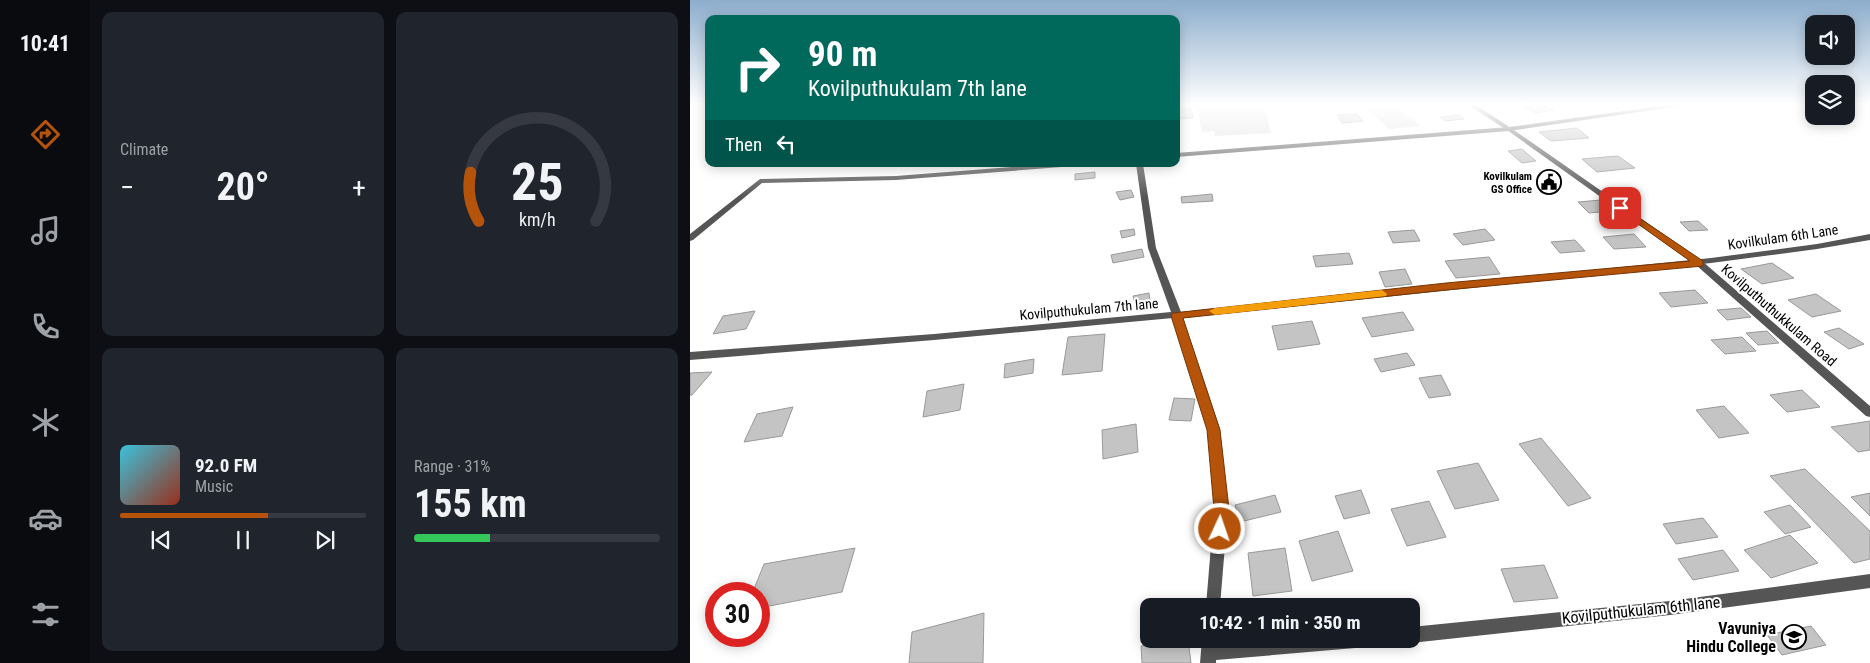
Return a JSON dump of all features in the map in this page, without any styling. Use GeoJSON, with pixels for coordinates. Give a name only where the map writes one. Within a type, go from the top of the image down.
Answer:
{"type":"FeatureCollection","features":[{"type":"Feature","properties":{"kind":"street"},"geometry":{"type":"LineString","coordinates":[[1180,155],[1420,136]]}},
{"type":"Feature","properties":{"kind":"street","name":"Kovilputhuthukkulam Road"},"geometry":{"type":"LineString","coordinates":[[1519,136],[1699,263],[1870,413]]}},
{"type":"Feature","properties":{"kind":"street"},"geometry":{"type":"LineString","coordinates":[[690,238],[760,181],[896,178],[1036,167]]}},
{"type":"Feature","properties":{"kind":"street"},"geometry":{"type":"LineString","coordinates":[[1139,167],[1152,248],[1177,316],[1214,430],[1221,509],[1214,598]]}},
{"type":"Feature","properties":{"kind":"street","name":"Kovilkulam 6th Lane"},"geometry":{"type":"LineString","coordinates":[[1699,263],[1805,250],[1870,237]]}},
{"type":"Feature","properties":{"kind":"street","name":"Kovilputhukulam 7th lane"},"geometry":{"type":"LineString","coordinates":[[690,356],[1177,316],[1446,287],[1699,263]]}},
{"type":"Feature","properties":{"kind":"street","name":"Kovilputhukulam 6th lane"},"geometry":{"type":"LineString","coordinates":[[1420,633],[1670,608],[1870,581]]}},
{"type":"Feature","properties":{"kind":"street"},"geometry":{"type":"LineString","coordinates":[[1209,652],[1258,648]]}},
{"type":"Feature","properties":{"kind":"building"},"geometry":{"type":"Polygon","coordinates":[[[1544,136],[1587,136],[1589,138],[1551,141],[1544,136]]]}},
{"type":"Feature","properties":{"kind":"building"},"geometry":{"type":"Polygon","coordinates":[[[1522,149],[1536,161],[1522,163],[1508,151],[1522,149]]]}},
{"type":"Feature","properties":{"kind":"building"},"geometry":{"type":"Polygon","coordinates":[[[1618,156],[1635,168],[1597,172],[1582,159],[1618,156]]]}},
{"type":"Feature","properties":{"kind":"building"},"geometry":{"type":"Polygon","coordinates":[[[1095,172],[1095,178],[1075,180],[1075,174],[1095,172]]]}},
{"type":"Feature","properties":{"kind":"building","name":"Kovilkulam GS Office"},"geometry":{"type":"Polygon","coordinates":[[[1556,179],[1560,182],[1541,185],[1538,182],[1556,179]]]}},
{"type":"Feature","properties":{"kind":"building"},"geometry":{"type":"Polygon","coordinates":[[[1131,190],[1134,197],[1120,200],[1116,192],[1131,190]]]}},
{"type":"Feature","properties":{"kind":"building"},"geometry":{"type":"Polygon","coordinates":[[[1212,194],[1213,201],[1182,203],[1181,197],[1212,194]]]}},
{"type":"Feature","properties":{"kind":"building"},"geometry":{"type":"Polygon","coordinates":[[[1601,200],[1612,211],[1589,213],[1578,202],[1601,200]]]}},
{"type":"Feature","properties":{"kind":"building"},"geometry":{"type":"Polygon","coordinates":[[[1698,221],[1708,230],[1689,231],[1680,222],[1698,221]]]}},
{"type":"Feature","properties":{"kind":"building"},"geometry":{"type":"Polygon","coordinates":[[[1134,229],[1135,235],[1122,238],[1120,231],[1134,229]]]}},
{"type":"Feature","properties":{"kind":"building"},"geometry":{"type":"Polygon","coordinates":[[[1485,229],[1495,240],[1463,245],[1453,234],[1485,229]]]}},
{"type":"Feature","properties":{"kind":"building"},"geometry":{"type":"Polygon","coordinates":[[[1414,230],[1420,241],[1393,243],[1388,232],[1414,230]]]}},
{"type":"Feature","properties":{"kind":"building"},"geometry":{"type":"Polygon","coordinates":[[[1634,234],[1646,247],[1614,249],[1603,237],[1634,234]]]}},
{"type":"Feature","properties":{"kind":"building"},"geometry":{"type":"Polygon","coordinates":[[[1575,240],[1585,251],[1560,253],[1551,242],[1575,240]]]}},
{"type":"Feature","properties":{"kind":"building"},"geometry":{"type":"Polygon","coordinates":[[[1142,249],[1144,257],[1113,263],[1111,255],[1142,249]]]}},
{"type":"Feature","properties":{"kind":"building"},"geometry":{"type":"Polygon","coordinates":[[[1349,253],[1353,264],[1316,267],[1313,256],[1349,253]]]}},
{"type":"Feature","properties":{"kind":"building"},"geometry":{"type":"Polygon","coordinates":[[[1489,257],[1500,274],[1456,278],[1445,261],[1489,257]]]}},
{"type":"Feature","properties":{"kind":"building"},"geometry":{"type":"Polygon","coordinates":[[[1772,263],[1794,278],[1762,284],[1741,269],[1772,263]]]}},
{"type":"Feature","properties":{"kind":"building"},"geometry":{"type":"Polygon","coordinates":[[[1405,269],[1412,284],[1385,287],[1379,272],[1405,269]]]}},
{"type":"Feature","properties":{"kind":"building"},"geometry":{"type":"Polygon","coordinates":[[[1695,290],[1708,303],[1671,307],[1659,293],[1695,290]]]}},
{"type":"Feature","properties":{"kind":"building"},"geometry":{"type":"Polygon","coordinates":[[[1149,293],[1150,301],[1135,304],[1133,296],[1149,293]]]}},
{"type":"Feature","properties":{"kind":"building"},"geometry":{"type":"Polygon","coordinates":[[[1816,294],[1841,311],[1812,317],[1788,300],[1816,294]]]}},
{"type":"Feature","properties":{"kind":"building"},"geometry":{"type":"Polygon","coordinates":[[[1741,308],[1751,317],[1727,320],[1717,310],[1741,308]]]}},
{"type":"Feature","properties":{"kind":"building"},"geometry":{"type":"Polygon","coordinates":[[[755,311],[746,329],[713,334],[723,316],[755,311]]]}},
{"type":"Feature","properties":{"kind":"building"},"geometry":{"type":"Polygon","coordinates":[[[1403,312],[1414,330],[1372,337],[1362,318],[1403,312]]]}},
{"type":"Feature","properties":{"kind":"building"},"geometry":{"type":"Polygon","coordinates":[[[1312,321],[1320,344],[1278,350],[1272,326],[1312,321]]]}},
{"type":"Feature","properties":{"kind":"building"},"geometry":{"type":"Polygon","coordinates":[[[1839,328],[1864,344],[1849,349],[1824,332],[1839,328]]]}},
{"type":"Feature","properties":{"kind":"building"},"geometry":{"type":"Polygon","coordinates":[[[1767,331],[1779,343],[1758,345],[1746,333],[1767,331]]]}},
{"type":"Feature","properties":{"kind":"building"},"geometry":{"type":"Polygon","coordinates":[[[1105,334],[1102,371],[1062,375],[1068,337],[1105,334]]]}},
{"type":"Feature","properties":{"kind":"building"},"geometry":{"type":"Polygon","coordinates":[[[1742,337],[1756,351],[1725,354],[1711,340],[1742,337]]]}},
{"type":"Feature","properties":{"kind":"building"},"geometry":{"type":"Polygon","coordinates":[[[1407,353],[1415,365],[1381,372],[1374,359],[1407,353]]]}},
{"type":"Feature","properties":{"kind":"building"},"geometry":{"type":"Polygon","coordinates":[[[1034,359],[1033,373],[1004,378],[1005,364],[1034,359]]]}},
{"type":"Feature","properties":{"kind":"building"},"geometry":{"type":"Polygon","coordinates":[[[712,372],[692,395],[690,395],[690,373],[712,372]]]}},
{"type":"Feature","properties":{"kind":"building"},"geometry":{"type":"Polygon","coordinates":[[[1441,375],[1451,395],[1429,398],[1419,378],[1441,375]]]}},
{"type":"Feature","properties":{"kind":"building"},"geometry":{"type":"Polygon","coordinates":[[[964,384],[960,410],[923,417],[927,391],[964,384]]]}},
{"type":"Feature","properties":{"kind":"building"},"geometry":{"type":"Polygon","coordinates":[[[1802,390],[1820,407],[1787,412],[1770,395],[1802,390]]]}},
{"type":"Feature","properties":{"kind":"building"},"geometry":{"type":"Polygon","coordinates":[[[1174,398],[1195,399],[1191,421],[1169,420],[1174,398]]]}},
{"type":"Feature","properties":{"kind":"building"},"geometry":{"type":"Polygon","coordinates":[[[1724,406],[1749,433],[1719,438],[1696,410],[1724,406]]]}},
{"type":"Feature","properties":{"kind":"building"},"geometry":{"type":"Polygon","coordinates":[[[793,407],[782,436],[744,442],[757,414],[793,407]]]}},
{"type":"Feature","properties":{"kind":"building"},"geometry":{"type":"Polygon","coordinates":[[[1870,421],[1870,450],[1858,452],[1831,427],[1870,421]]]}},
{"type":"Feature","properties":{"kind":"building"},"geometry":{"type":"Polygon","coordinates":[[[1136,424],[1138,452],[1103,459],[1102,430],[1136,424]]]}},
{"type":"Feature","properties":{"kind":"building"},"geometry":{"type":"Polygon","coordinates":[[[1541,438],[1591,498],[1568,506],[1519,444],[1541,438]]]}},
{"type":"Feature","properties":{"kind":"building"},"geometry":{"type":"Polygon","coordinates":[[[1478,463],[1499,500],[1455,509],[1437,471],[1478,463]]]}},
{"type":"Feature","properties":{"kind":"building"},"geometry":{"type":"Polygon","coordinates":[[[1805,469],[1870,531],[1870,559],[1854,563],[1770,476],[1805,469]]]}},
{"type":"Feature","properties":{"kind":"building"},"geometry":{"type":"Polygon","coordinates":[[[1361,490],[1370,513],[1344,519],[1335,496],[1361,490]]]}},
{"type":"Feature","properties":{"kind":"building"},"geometry":{"type":"Polygon","coordinates":[[[1870,493],[1870,516],[1851,497],[1870,493]]]}},
{"type":"Feature","properties":{"kind":"building"},"geometry":{"type":"Polygon","coordinates":[[[1275,495],[1281,512],[1240,522],[1235,505],[1275,495]]]}},
{"type":"Feature","properties":{"kind":"building"},"geometry":{"type":"Polygon","coordinates":[[[1429,501],[1446,537],[1407,546],[1391,509],[1429,501]]]}},
{"type":"Feature","properties":{"kind":"building"},"geometry":{"type":"Polygon","coordinates":[[[1790,505],[1811,527],[1785,534],[1764,512],[1790,505]]]}},
{"type":"Feature","properties":{"kind":"building"},"geometry":{"type":"Polygon","coordinates":[[[1703,518],[1718,537],[1676,544],[1663,524],[1703,518]]]}},
{"type":"Feature","properties":{"kind":"building"},"geometry":{"type":"Polygon","coordinates":[[[1338,531],[1353,571],[1312,581],[1299,541],[1338,531]]]}},
{"type":"Feature","properties":{"kind":"building"},"geometry":{"type":"Polygon","coordinates":[[[1790,535],[1818,563],[1771,578],[1744,550],[1790,535]]]}},
{"type":"Feature","properties":{"kind":"building"},"geometry":{"type":"Polygon","coordinates":[[[855,548],[842,592],[770,606],[770,582],[757,582],[764,564],[855,548]]]}},
{"type":"Feature","properties":{"kind":"building"},"geometry":{"type":"Polygon","coordinates":[[[1285,548],[1292,591],[1253,596],[1248,553],[1285,548]]]}},
{"type":"Feature","properties":{"kind":"building"},"geometry":{"type":"Polygon","coordinates":[[[1723,550],[1739,571],[1693,580],[1678,559],[1723,550]]]}},
{"type":"Feature","properties":{"kind":"building"},"geometry":{"type":"Polygon","coordinates":[[[1544,565],[1558,598],[1514,602],[1501,569],[1544,565]]]}},
{"type":"Feature","properties":{"kind":"building"},"geometry":{"type":"Polygon","coordinates":[[[984,613],[983,663],[909,663],[912,632],[984,613]]]}},
{"type":"Feature","properties":{"kind":"building"},"geometry":{"type":"Polygon","coordinates":[[[1811,626],[1826,645],[1782,655],[1767,635],[1811,626]]]}},
{"type":"Feature","properties":{"kind":"building"},"geometry":{"type":"Polygon","coordinates":[[[1141,648],[1189,648],[1191,663],[1142,663],[1141,648]]]}},
{"type":"Feature","properties":{"kind":"slow traffic"},"geometry":{"type":"LineString","coordinates":[[1215,311],[1382,294]]}},
{"type":"Feature","properties":{"kind":"place","name":"Kovilkulam GS Office"},"geometry":{"type":"Point","coordinates":[1549,182]}},
{"type":"Feature","properties":{"kind":"place","name":"Vavuniya Hindu College"},"geometry":{"type":"Point","coordinates":[1794,637]}},
{"type":"Feature","properties":{"kind":"route"},"geometry":{"type":"LineString","coordinates":[[1220,529],[1221,509],[1214,430],[1177,316],[1446,287],[1699,263],[1620,208]]}}]}
